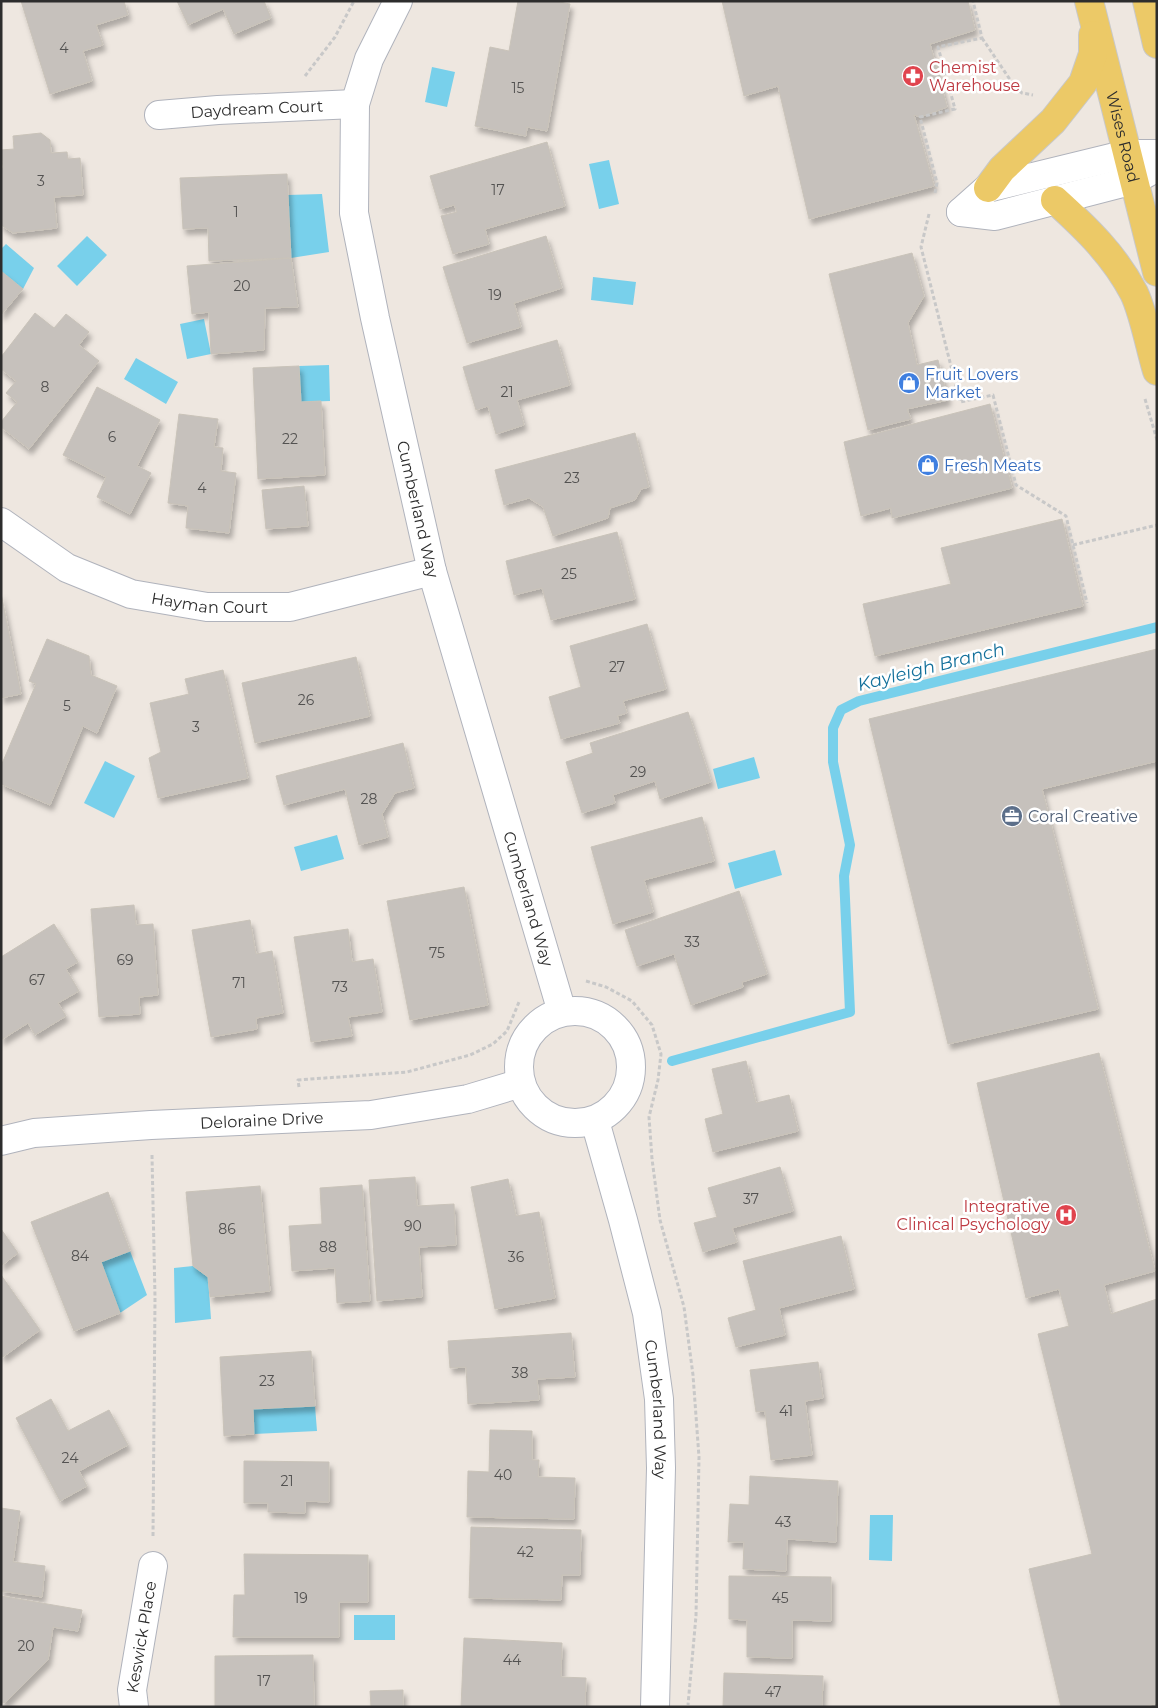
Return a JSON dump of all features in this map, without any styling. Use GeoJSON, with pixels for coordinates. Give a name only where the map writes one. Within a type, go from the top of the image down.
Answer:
{"type":"FeatureCollection","features":[{"type":"Feature","properties":{"kind":"main road"},"geometry":{"type":"LineString","coordinates":[[1147,1],[1157,44]]}},
{"type":"Feature","properties":{"kind":"main road"},"geometry":{"type":"LineString","coordinates":[[988,188],[1002,169],[1053,121],[1083,83],[1093,54],[1091,11]]}},
{"type":"Feature","properties":{"kind":"main road","name":"Wises Road"},"geometry":{"type":"LineString","coordinates":[[1091,11],[1127,154],[1145,174],[1157,272]]}},
{"type":"Feature","properties":{"kind":"main road"},"geometry":{"type":"LineString","coordinates":[[1055,200],[1113,258],[1135,295],[1157,371]]}},
{"type":"Feature","properties":{"kind":"street","name":"Cumberland Way"},"geometry":{"type":"LineString","coordinates":[[398,1],[369,59],[355,104],[354,213],[374,318],[432,571],[562,1012]]}},
{"type":"Feature","properties":{"kind":"street","name":"Daydream Court"},"geometry":{"type":"LineString","coordinates":[[159,115],[218,110],[355,104]]}},
{"type":"Feature","properties":{"kind":"street"},"geometry":{"type":"LineString","coordinates":[[1145,174],[995,216],[961,212],[988,188],[1127,154],[1157,154]]}},
{"type":"Feature","properties":{"kind":"street","name":"Hayman Court"},"geometry":{"type":"LineString","coordinates":[[1,522],[67,568],[131,594],[207,607],[290,607],[432,571]]}},
{"type":"Feature","properties":{"kind":"street"},"geometry":{"type":"LineString","coordinates":[[581,1011],[599,1016],[615,1027],[626,1042],[631,1060],[631,1079],[624,1097],[612,1111],[595,1121],[577,1124],[558,1122],[542,1113],[529,1100],[521,1083],[519,1064],[522,1046],[532,1031],[546,1019],[562,1012],[581,1011]]}},
{"type":"Feature","properties":{"kind":"street","name":"Deloraine Drive"},"geometry":{"type":"LineString","coordinates":[[1,1141],[34,1133],[151,1125],[371,1115],[468,1099],[521,1083]]}},
{"type":"Feature","properties":{"kind":"street","name":"Cumberland Way"},"geometry":{"type":"LineString","coordinates":[[595,1121],[647,1313],[659,1399],[661,1468],[655,1707]]}},
{"type":"Feature","properties":{"kind":"street","name":"Keswick Place"},"geometry":{"type":"LineString","coordinates":[[134,1707],[132,1690],[152,1566]]}},
{"type":"Feature","properties":{"kind":"path"},"geometry":{"type":"LineString","coordinates":[[300,106],[300,89],[305,74],[335,37],[354,1]]}},
{"type":"Feature","properties":{"kind":"path"},"geometry":{"type":"LineString","coordinates":[[982,38],[1015,87],[1022,93],[1036,96]]}},
{"type":"Feature","properties":{"kind":"path"},"geometry":{"type":"LineString","coordinates":[[960,402],[994,395],[1016,485],[1066,516],[1087,603]]}},
{"type":"Feature","properties":{"kind":"path"},"geometry":{"type":"LineString","coordinates":[[1073,545],[1157,524]]}},
{"type":"Feature","properties":{"kind":"path"},"geometry":{"type":"LineString","coordinates":[[301,1118],[298,1080],[407,1072],[470,1054],[493,1044],[507,1030],[519,1002]]}},
{"type":"Feature","properties":{"kind":"path"},"geometry":{"type":"LineString","coordinates":[[151,1125],[155,1298],[152,1566]]}},
{"type":"Feature","properties":{"kind":"water"},"geometry":{"type":"Polygon","coordinates":[[[432,67],[455,72],[447,107],[425,102],[432,67]]]}},
{"type":"Feature","properties":{"kind":"water"},"geometry":{"type":"Polygon","coordinates":[[[609,160],[619,204],[599,209],[589,164],[609,160]]]}},
{"type":"Feature","properties":{"kind":"water"},"geometry":{"type":"Polygon","coordinates":[[[322,194],[329,252],[291,258],[288,195],[322,194]]]}},
{"type":"Feature","properties":{"kind":"water"},"geometry":{"type":"Polygon","coordinates":[[[87,236],[107,255],[77,286],[57,266],[87,236]]]}},
{"type":"Feature","properties":{"kind":"water"},"geometry":{"type":"Polygon","coordinates":[[[6,244],[34,268],[23,289],[1,275],[1,249],[6,244]]]}},
{"type":"Feature","properties":{"kind":"water"},"geometry":{"type":"Polygon","coordinates":[[[593,277],[636,282],[633,305],[591,300],[593,277]]]}},
{"type":"Feature","properties":{"kind":"water"},"geometry":{"type":"Polygon","coordinates":[[[204,319],[211,354],[187,359],[180,324],[204,319]]]}},
{"type":"Feature","properties":{"kind":"water"},"geometry":{"type":"Polygon","coordinates":[[[136,358],[178,382],[166,404],[124,379],[136,358]]]}},
{"type":"Feature","properties":{"kind":"water"},"geometry":{"type":"Polygon","coordinates":[[[329,365],[330,401],[301,402],[299,366],[329,365]]]}},
{"type":"Feature","properties":{"kind":"water"},"geometry":{"type":"Polygon","coordinates":[[[754,757],[760,778],[718,789],[713,769],[754,757]]]}},
{"type":"Feature","properties":{"kind":"water"},"geometry":{"type":"Polygon","coordinates":[[[105,761],[135,776],[114,818],[84,803],[105,761]]]}},
{"type":"Feature","properties":{"kind":"water"},"geometry":{"type":"Polygon","coordinates":[[[337,835],[344,859],[301,871],[294,847],[337,835]]]}},
{"type":"Feature","properties":{"kind":"water"},"geometry":{"type":"Polygon","coordinates":[[[775,850],[782,875],[735,889],[728,863],[775,850]]]}},
{"type":"Feature","properties":{"kind":"water"},"geometry":{"type":"Polygon","coordinates":[[[130,1251],[147,1295],[120,1313],[101,1262],[130,1251]]]}},
{"type":"Feature","properties":{"kind":"water"},"geometry":{"type":"Polygon","coordinates":[[[193,1266],[208,1277],[211,1319],[175,1323],[174,1268],[193,1266]]]}},
{"type":"Feature","properties":{"kind":"water"},"geometry":{"type":"Polygon","coordinates":[[[315,1406],[317,1431],[254,1434],[253,1409],[315,1406]]]}},
{"type":"Feature","properties":{"kind":"water"},"geometry":{"type":"Polygon","coordinates":[[[870,1515],[893,1515],[892,1561],[869,1560],[870,1515]]]}},
{"type":"Feature","properties":{"kind":"water"},"geometry":{"type":"Polygon","coordinates":[[[354,1615],[395,1615],[395,1640],[354,1640],[354,1615]]]}},
{"type":"Feature","properties":{"kind":"building"},"geometry":{"type":"Polygon","coordinates":[[[21,1],[124,1],[128,15],[96,25],[103,45],[83,51],[92,81],[50,94],[21,1]]]}},
{"type":"Feature","properties":{"kind":"building"},"geometry":{"type":"Polygon","coordinates":[[[177,1],[264,1],[271,18],[234,34],[223,9],[188,25],[177,1]]]}},
{"type":"Feature","properties":{"kind":"building"},"geometry":{"type":"Polygon","coordinates":[[[518,1],[554,1],[570,4],[547,131],[527,127],[526,136],[475,126],[490,47],[509,51],[518,1]]]}},
{"type":"Feature","properties":{"kind":"building"},"geometry":{"type":"Polygon","coordinates":[[[722,1],[968,1],[975,30],[930,44],[947,107],[920,117],[914,115],[934,186],[809,219],[778,86],[744,96],[722,1]]]}},
{"type":"Feature","properties":{"kind":"building"},"geometry":{"type":"Polygon","coordinates":[[[41,133],[50,140],[51,153],[67,152],[68,159],[80,158],[83,195],[54,197],[57,228],[13,233],[1,225],[1,168],[3,168],[1,150],[14,149],[13,136],[41,133]]]}},
{"type":"Feature","properties":{"kind":"building"},"geometry":{"type":"Polygon","coordinates":[[[547,142],[565,206],[485,229],[489,244],[453,254],[441,216],[457,212],[454,205],[440,209],[430,176],[547,142]]]}},
{"type":"Feature","properties":{"kind":"building"},"geometry":{"type":"Polygon","coordinates":[[[287,174],[291,258],[209,261],[208,228],[183,229],[180,178],[287,174]]]}},
{"type":"Feature","properties":{"kind":"building"},"geometry":{"type":"Polygon","coordinates":[[[546,236],[562,288],[514,303],[521,327],[467,343],[443,267],[546,236]]]}},
{"type":"Feature","properties":{"kind":"building"},"geometry":{"type":"Polygon","coordinates":[[[912,253],[924,296],[908,323],[917,365],[938,360],[948,400],[907,409],[911,419],[868,430],[829,274],[912,253]]]}},
{"type":"Feature","properties":{"kind":"building"},"geometry":{"type":"Polygon","coordinates":[[[291,258],[298,307],[265,308],[264,350],[211,354],[209,312],[192,314],[187,266],[291,258]]]}},
{"type":"Feature","properties":{"kind":"building"},"geometry":{"type":"Polygon","coordinates":[[[1,271],[23,289],[1,315],[1,271]]]}},
{"type":"Feature","properties":{"kind":"building"},"geometry":{"type":"Polygon","coordinates":[[[35,313],[54,328],[66,314],[89,332],[79,345],[99,361],[29,449],[1,427],[1,422],[17,402],[6,393],[16,381],[1,369],[1,357],[35,313]]]}},
{"type":"Feature","properties":{"kind":"building"},"geometry":{"type":"Polygon","coordinates":[[[557,340],[570,385],[517,400],[524,425],[496,434],[488,406],[476,410],[463,367],[557,340]]]}},
{"type":"Feature","properties":{"kind":"building"},"geometry":{"type":"Polygon","coordinates":[[[299,366],[301,402],[321,401],[325,475],[258,479],[253,368],[299,366]]]}},
{"type":"Feature","properties":{"kind":"building"},"geometry":{"type":"Polygon","coordinates":[[[97,387],[160,420],[137,466],[151,473],[130,514],[97,497],[106,477],[63,455],[97,387]]]}},
{"type":"Feature","properties":{"kind":"building","name":"Fresh Meats"},"geometry":{"type":"Polygon","coordinates":[[[990,404],[1012,488],[892,518],[891,508],[861,516],[844,442],[990,404]]]}},
{"type":"Feature","properties":{"kind":"building"},"geometry":{"type":"Polygon","coordinates":[[[179,414],[218,419],[214,447],[223,448],[221,471],[236,473],[229,533],[186,528],[188,506],[168,503],[179,414]]]}},
{"type":"Feature","properties":{"kind":"building"},"geometry":{"type":"Polygon","coordinates":[[[635,433],[649,487],[641,489],[635,500],[610,508],[608,518],[553,536],[543,507],[529,498],[504,505],[495,470],[635,433]]]}},
{"type":"Feature","properties":{"kind":"building"},"geometry":{"type":"Polygon","coordinates":[[[304,486],[308,526],[266,529],[262,490],[304,486]]]}},
{"type":"Feature","properties":{"kind":"building"},"geometry":{"type":"Polygon","coordinates":[[[1062,519],[1083,606],[875,656],[863,604],[951,584],[941,548],[1062,519]]]}},
{"type":"Feature","properties":{"kind":"building"},"geometry":{"type":"Polygon","coordinates":[[[617,532],[635,599],[551,620],[542,588],[514,595],[506,561],[617,532]]]}},
{"type":"Feature","properties":{"kind":"building"},"geometry":{"type":"Polygon","coordinates":[[[1,593],[21,694],[1,698],[1,593]]]}},
{"type":"Feature","properties":{"kind":"building"},"geometry":{"type":"Polygon","coordinates":[[[647,624],[666,689],[623,701],[627,713],[617,716],[620,723],[561,739],[549,697],[581,687],[570,646],[647,624]]]}},
{"type":"Feature","properties":{"kind":"building"},"geometry":{"type":"Polygon","coordinates":[[[47,639],[89,656],[91,675],[117,686],[97,733],[83,726],[50,805],[1,784],[1,766],[36,684],[29,681],[47,639]]]}},
{"type":"Feature","properties":{"kind":"building"},"geometry":{"type":"Polygon","coordinates":[[[1157,649],[1157,761],[1042,789],[1098,1009],[948,1044],[869,719],[1157,649]]]}},
{"type":"Feature","properties":{"kind":"building"},"geometry":{"type":"Polygon","coordinates":[[[356,657],[370,716],[255,743],[242,683],[356,657]]]}},
{"type":"Feature","properties":{"kind":"building"},"geometry":{"type":"Polygon","coordinates":[[[223,670],[248,778],[158,798],[149,758],[161,752],[150,703],[189,694],[185,679],[223,670]]]}},
{"type":"Feature","properties":{"kind":"building"},"geometry":{"type":"Polygon","coordinates":[[[688,712],[711,782],[660,799],[655,781],[613,795],[615,803],[582,813],[566,762],[593,753],[590,743],[688,712]]]}},
{"type":"Feature","properties":{"kind":"building"},"geometry":{"type":"Polygon","coordinates":[[[403,743],[414,788],[395,793],[382,814],[388,837],[359,845],[345,789],[284,805],[276,776],[403,743]]]}},
{"type":"Feature","properties":{"kind":"building"},"geometry":{"type":"Polygon","coordinates":[[[702,817],[714,861],[644,880],[653,912],[613,924],[591,847],[702,817]]]}},
{"type":"Feature","properties":{"kind":"building"},"geometry":{"type":"Polygon","coordinates":[[[464,887],[488,1005],[410,1020],[387,901],[464,887]]]}},
{"type":"Feature","properties":{"kind":"building"},"geometry":{"type":"Polygon","coordinates":[[[739,891],[767,974],[742,982],[743,987],[691,1005],[674,954],[637,966],[625,930],[739,891]]]}},
{"type":"Feature","properties":{"kind":"building"},"geometry":{"type":"Polygon","coordinates":[[[134,905],[136,925],[153,924],[158,995],[139,997],[140,1014],[99,1017],[91,909],[134,905]]]}},
{"type":"Feature","properties":{"kind":"building"},"geometry":{"type":"Polygon","coordinates":[[[250,920],[256,954],[272,951],[283,1013],[256,1018],[257,1029],[211,1037],[192,930],[250,920]]]}},
{"type":"Feature","properties":{"kind":"building"},"geometry":{"type":"Polygon","coordinates":[[[54,924],[78,962],[66,969],[79,991],[58,1003],[66,1016],[35,1035],[28,1023],[1,1040],[1,957],[54,924]]]}},
{"type":"Feature","properties":{"kind":"building"},"geometry":{"type":"Polygon","coordinates":[[[348,929],[352,962],[373,959],[382,1012],[348,1017],[352,1036],[311,1042],[294,937],[348,929]]]}},
{"type":"Feature","properties":{"kind":"building"},"geometry":{"type":"Polygon","coordinates":[[[1099,1053],[1155,1271],[1104,1285],[1111,1314],[1157,1299],[1157,1703],[1143,1707],[1061,1707],[1029,1569],[1092,1554],[1038,1334],[1069,1326],[1059,1289],[1026,1298],[977,1083],[1099,1053]]]}},
{"type":"Feature","properties":{"kind":"building"},"geometry":{"type":"Polygon","coordinates":[[[746,1061],[756,1103],[789,1095],[798,1131],[713,1152],[705,1119],[723,1114],[712,1069],[746,1061]]]}},
{"type":"Feature","properties":{"kind":"building"},"geometry":{"type":"Polygon","coordinates":[[[780,1167],[793,1211],[732,1228],[737,1242],[703,1252],[694,1223],[717,1217],[708,1188],[780,1167]]]}},
{"type":"Feature","properties":{"kind":"building"},"geometry":{"type":"Polygon","coordinates":[[[415,1177],[417,1206],[454,1204],[456,1245],[419,1247],[422,1297],[377,1301],[369,1180],[415,1177]]]}},
{"type":"Feature","properties":{"kind":"building"},"geometry":{"type":"Polygon","coordinates":[[[508,1179],[516,1216],[539,1212],[555,1298],[495,1309],[471,1187],[508,1179]]]}},
{"type":"Feature","properties":{"kind":"building"},"geometry":{"type":"Polygon","coordinates":[[[362,1185],[370,1301],[337,1303],[335,1268],[292,1271],[289,1226],[322,1224],[320,1188],[362,1185]]]}},
{"type":"Feature","properties":{"kind":"building"},"geometry":{"type":"Polygon","coordinates":[[[260,1186],[270,1291],[210,1297],[208,1277],[193,1266],[186,1192],[260,1186]]]}},
{"type":"Feature","properties":{"kind":"building"},"geometry":{"type":"Polygon","coordinates":[[[108,1192],[130,1251],[101,1262],[120,1313],[74,1331],[31,1222],[108,1192]]]}},
{"type":"Feature","properties":{"kind":"building"},"geometry":{"type":"Polygon","coordinates":[[[1,1229],[18,1253],[1,1266],[1,1229]]]}},
{"type":"Feature","properties":{"kind":"building"},"geometry":{"type":"Polygon","coordinates":[[[841,1236],[854,1289],[779,1308],[785,1335],[736,1347],[728,1318],[756,1310],[743,1261],[841,1236]]]}},
{"type":"Feature","properties":{"kind":"building"},"geometry":{"type":"Polygon","coordinates":[[[1,1275],[40,1330],[3,1357],[1,1354],[1,1275]]]}},
{"type":"Feature","properties":{"kind":"building"},"geometry":{"type":"Polygon","coordinates":[[[571,1333],[575,1377],[537,1379],[539,1400],[468,1404],[466,1367],[450,1368],[448,1341],[571,1333]]]}},
{"type":"Feature","properties":{"kind":"building"},"geometry":{"type":"Polygon","coordinates":[[[311,1351],[315,1406],[253,1409],[254,1434],[224,1436],[220,1357],[311,1351]]]}},
{"type":"Feature","properties":{"kind":"building"},"geometry":{"type":"Polygon","coordinates":[[[818,1362],[823,1398],[805,1401],[812,1455],[771,1460],[765,1411],[756,1412],[750,1370],[818,1362]]]}},
{"type":"Feature","properties":{"kind":"building"},"geometry":{"type":"Polygon","coordinates":[[[51,1399],[68,1431],[109,1410],[128,1445],[79,1471],[87,1486],[60,1501],[16,1418],[51,1399]]]}},
{"type":"Feature","properties":{"kind":"building"},"geometry":{"type":"Polygon","coordinates":[[[490,1430],[532,1431],[532,1460],[539,1460],[538,1477],[575,1478],[574,1519],[467,1517],[468,1471],[489,1472],[490,1430]]]}},
{"type":"Feature","properties":{"kind":"building"},"geometry":{"type":"Polygon","coordinates":[[[244,1461],[329,1462],[329,1502],[305,1501],[305,1513],[268,1512],[268,1503],[244,1503],[244,1461]]]}},
{"type":"Feature","properties":{"kind":"building"},"geometry":{"type":"Polygon","coordinates":[[[750,1476],[838,1481],[836,1542],[787,1539],[786,1571],[743,1569],[744,1542],[728,1542],[730,1504],[749,1505],[750,1476]]]}},
{"type":"Feature","properties":{"kind":"building"},"geometry":{"type":"Polygon","coordinates":[[[1,1508],[20,1511],[13,1562],[45,1566],[42,1597],[1,1591],[1,1508]]]}},
{"type":"Feature","properties":{"kind":"building"},"geometry":{"type":"Polygon","coordinates":[[[471,1527],[581,1530],[580,1575],[562,1575],[561,1600],[469,1598],[471,1527]]]}},
{"type":"Feature","properties":{"kind":"building"},"geometry":{"type":"Polygon","coordinates":[[[244,1554],[368,1555],[368,1602],[339,1602],[339,1637],[233,1637],[234,1595],[245,1595],[244,1554]]]}},
{"type":"Feature","properties":{"kind":"building"},"geometry":{"type":"Polygon","coordinates":[[[729,1576],[831,1577],[831,1621],[792,1620],[792,1658],[747,1657],[747,1620],[729,1619],[729,1576]]]}},
{"type":"Feature","properties":{"kind":"building"},"geometry":{"type":"Polygon","coordinates":[[[1,1596],[82,1610],[78,1631],[53,1627],[48,1660],[5,1703],[1,1702],[1,1596]]]}},
{"type":"Feature","properties":{"kind":"building"},"geometry":{"type":"Polygon","coordinates":[[[464,1638],[562,1643],[561,1677],[586,1678],[585,1707],[461,1707],[464,1638]]]}},
{"type":"Feature","properties":{"kind":"building"},"geometry":{"type":"Polygon","coordinates":[[[313,1655],[314,1707],[215,1707],[215,1656],[313,1655]]]}},
{"type":"Feature","properties":{"kind":"building"},"geometry":{"type":"Polygon","coordinates":[[[724,1673],[823,1676],[822,1707],[723,1707],[724,1673]]]}},
{"type":"Feature","properties":{"kind":"building"},"geometry":{"type":"Polygon","coordinates":[[[403,1690],[403,1707],[371,1707],[370,1691],[403,1690]]]}},
{"type":"Feature","properties":{"kind":"waterway","name":"Kayleigh Branch"},"geometry":{"type":"LineString","coordinates":[[672,1061],[850,1012],[844,876],[850,845],[833,762],[833,728],[841,710],[859,701],[1157,627]]}},
{"type":"Feature","properties":{"kind":"place","name":"Chemist Warehouse"},"geometry":{"type":"Point","coordinates":[913,76]}},
{"type":"Feature","properties":{"kind":"place","name":"Fruit Lovers Market"},"geometry":{"type":"Point","coordinates":[909,383]}},
{"type":"Feature","properties":{"kind":"place","name":"Fresh Meats"},"geometry":{"type":"Point","coordinates":[928,465]}},
{"type":"Feature","properties":{"kind":"place","name":"Coral Creative"},"geometry":{"type":"Point","coordinates":[1012,816]}},
{"type":"Feature","properties":{"kind":"place","name":"Integrative Clinical Psychology"},"geometry":{"type":"Point","coordinates":[1066,1215]}}]}
